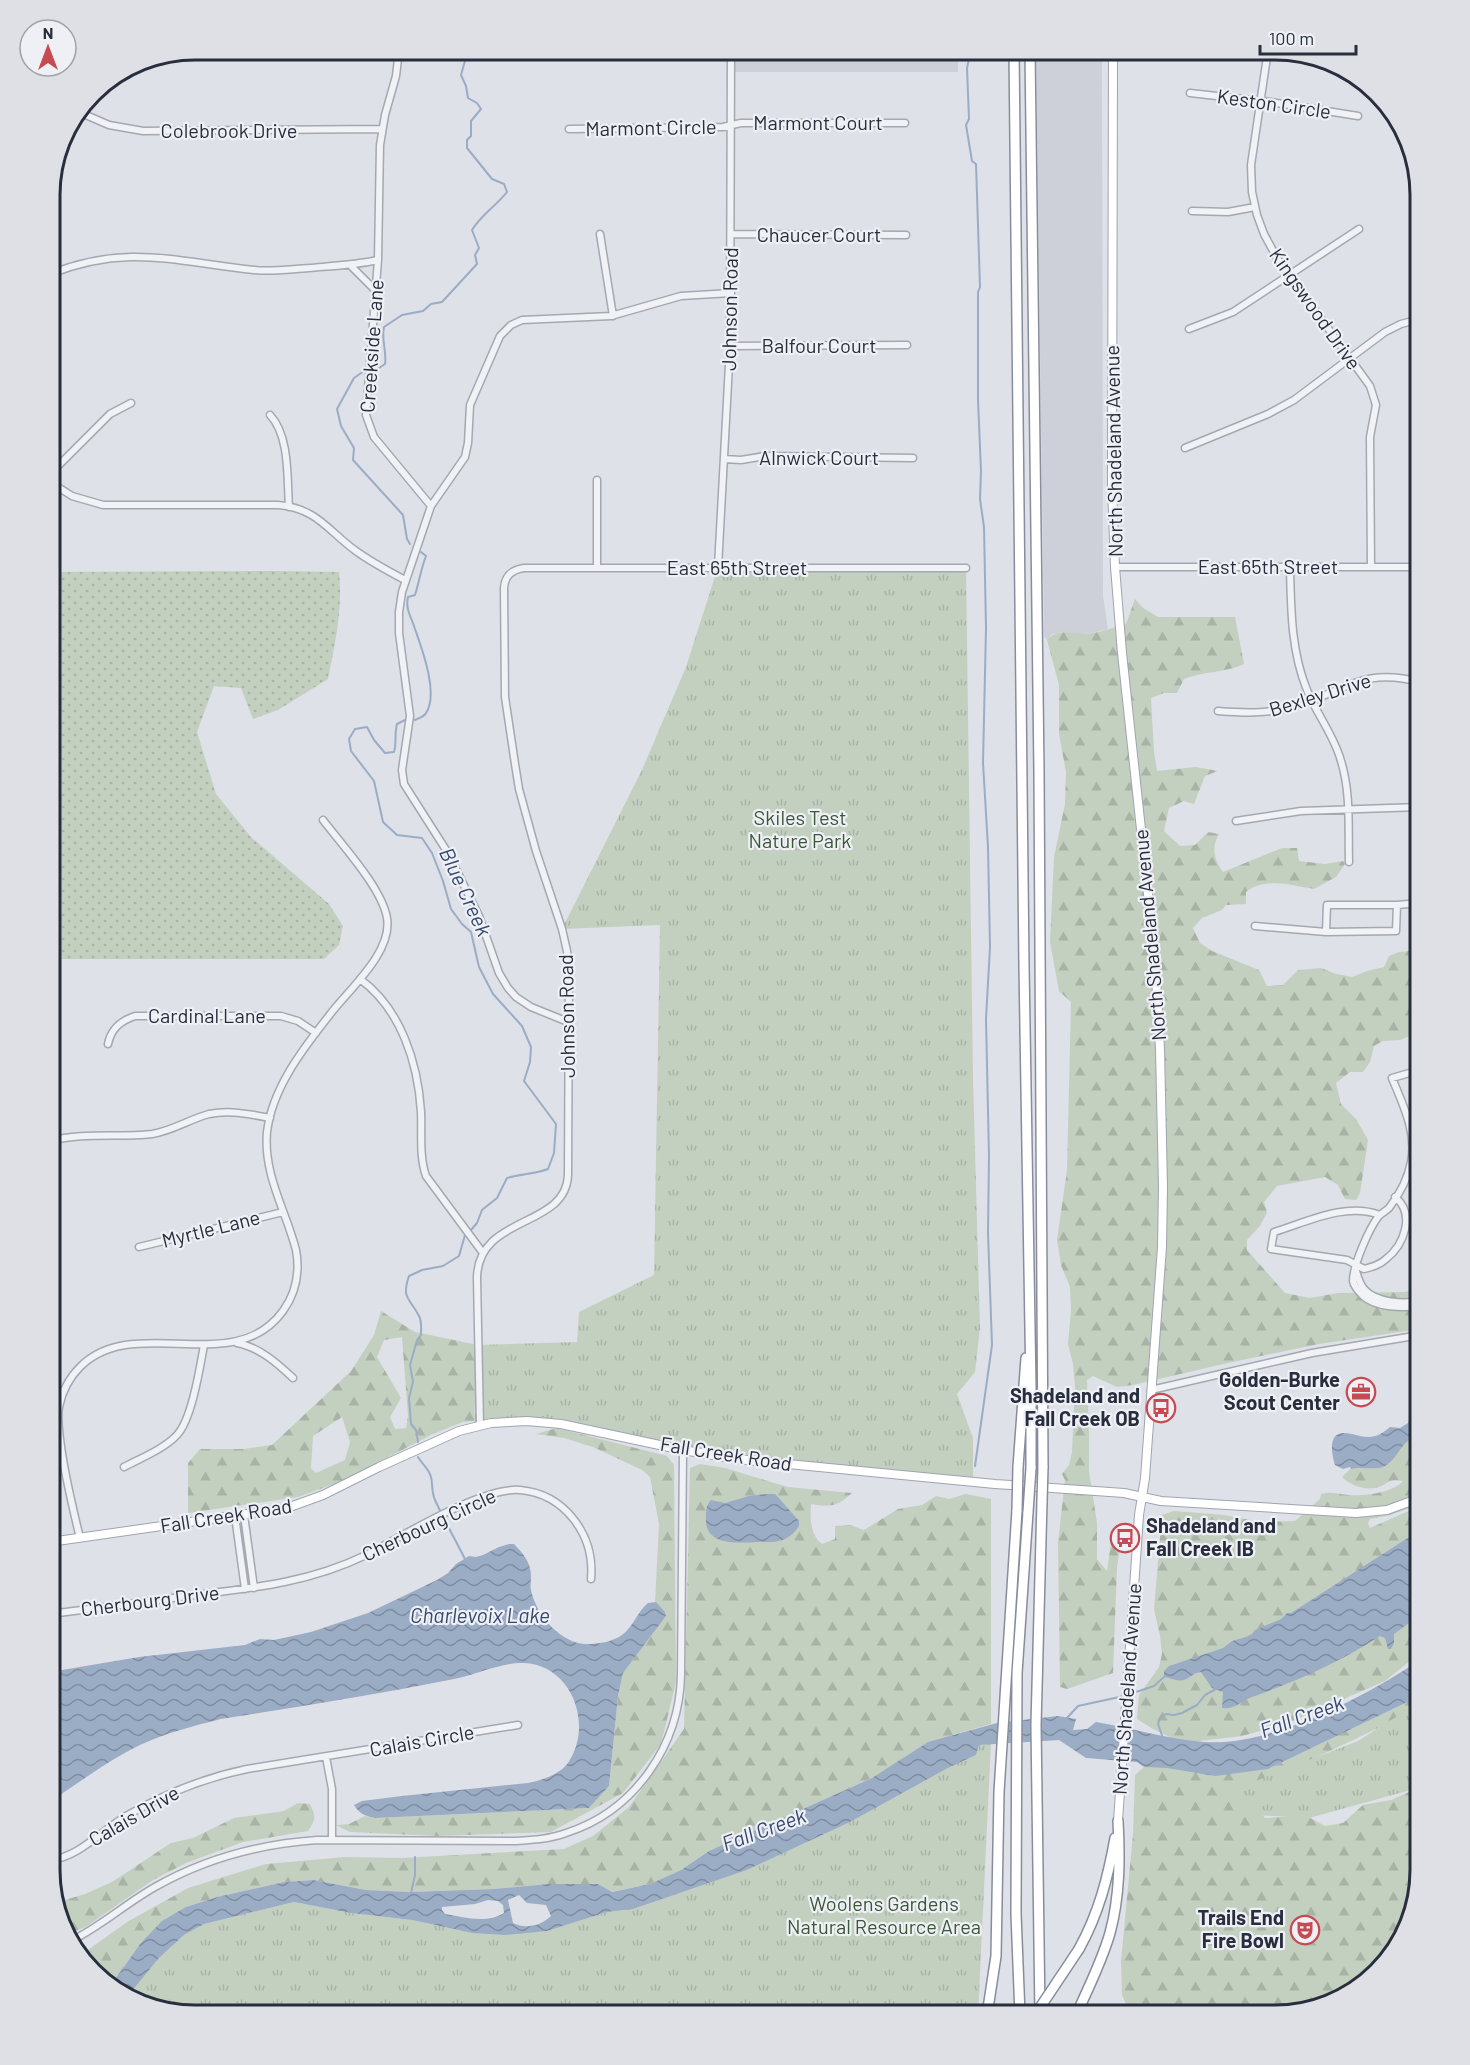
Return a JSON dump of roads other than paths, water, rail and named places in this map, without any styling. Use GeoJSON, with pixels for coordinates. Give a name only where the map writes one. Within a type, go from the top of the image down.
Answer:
{"type":"FeatureCollection","features":[{"type":"Feature","properties":{"kind":"highway"},"geometry":{"type":"LineString","coordinates":[[989,2005],[997,1944],[999,1792],[1031,1468],[1014,60]]}},
{"type":"Feature","properties":{"kind":"highway"},"geometry":{"type":"LineString","coordinates":[[1030,60],[1039,772],[1043,1467],[1037,1670],[1040,2005]]}},
{"type":"Feature","properties":{"kind":"highway"},"geometry":{"type":"LineString","coordinates":[[1020,2005],[1016,1765],[1008,1633],[1029,1317]]}},
{"type":"Feature","properties":{"kind":"highway"},"geometry":{"type":"LineString","coordinates":[[1042,2005],[1079,1949],[1095,1917],[1103,1894],[1118,1821]]}},
{"type":"Feature","properties":{"kind":"highway"},"geometry":{"type":"LineString","coordinates":[[1080,2005],[1107,1944],[1117,1898],[1120,1852],[1118,1821]]}},
{"type":"Feature","properties":{"kind":"main road","name":"North Shadeland Avenue"},"geometry":{"type":"LineString","coordinates":[[1113,60],[1112,486],[1115,567],[1158,999],[1162,1212],[1161,1257],[1118,1821]]}},
{"type":"Feature","properties":{"kind":"main road","name":"Fall Creek Road"},"geometry":{"type":"LineString","coordinates":[[60,1541],[287,1508],[312,1500],[441,1438],[480,1425],[510,1421],[545,1421],[711,1456],[995,1484],[1124,1493],[1161,1502],[1356,1513],[1391,1508],[1410,1501]]}},
{"type":"Feature","properties":{"kind":"street","name":"Creekside Lane"},"geometry":{"type":"LineString","coordinates":[[398,60],[382,129],[379,158],[378,260],[366,408],[367,420],[377,442],[430,506]]}},
{"type":"Feature","properties":{"kind":"street","name":"Johnson Road"},"geometry":{"type":"LineString","coordinates":[[718,567],[730,346],[731,60]]}},
{"type":"Feature","properties":{"kind":"street","name":"Kingswood Drive"},"geometry":{"type":"LineString","coordinates":[[1266,60],[1252,159],[1251,183],[1255,207],[1264,234],[1289,275],[1370,386],[1376,401],[1370,437],[1371,567]]}},
{"type":"Feature","properties":{"kind":"street","name":"Keston Circle"},"geometry":{"type":"LineString","coordinates":[[1190,93],[1358,116]]}},
{"type":"Feature","properties":{"kind":"street","name":"Colebrook Drive"},"geometry":{"type":"LineString","coordinates":[[87,115],[109,125],[143,131],[382,129]]}},
{"type":"Feature","properties":{"kind":"street","name":"Marmont Court"},"geometry":{"type":"LineString","coordinates":[[732,126],[741,123],[905,123]]}},
{"type":"Feature","properties":{"kind":"street","name":"Marmont Circle"},"geometry":{"type":"LineString","coordinates":[[569,129],[732,126]]}},
{"type":"Feature","properties":{"kind":"street"},"geometry":{"type":"LineString","coordinates":[[1192,212],[1228,212],[1255,207]]}},
{"type":"Feature","properties":{"kind":"street"},"geometry":{"type":"LineString","coordinates":[[1189,329],[1233,312],[1359,229]]}},
{"type":"Feature","properties":{"kind":"street"},"geometry":{"type":"LineString","coordinates":[[600,234],[613,316]]}},
{"type":"Feature","properties":{"kind":"street","name":"Chaucer Court"},"geometry":{"type":"LineString","coordinates":[[732,234],[906,235]]}},
{"type":"Feature","properties":{"kind":"street"},"geometry":{"type":"LineString","coordinates":[[60,271],[94,260],[130,256],[165,257],[269,271],[350,265],[378,260]]}},
{"type":"Feature","properties":{"kind":"street"},"geometry":{"type":"LineString","coordinates":[[350,265],[376,291]]}},
{"type":"Feature","properties":{"kind":"street"},"geometry":{"type":"LineString","coordinates":[[568,1022],[531,1006],[516,997],[508,988],[499,973],[479,916],[448,853],[404,784],[402,773],[411,716],[398,627],[405,580],[430,506],[465,457],[468,446],[471,400],[497,341],[506,329],[519,321],[529,319],[613,316],[681,296],[731,293]]}},
{"type":"Feature","properties":{"kind":"street"},"geometry":{"type":"LineString","coordinates":[[1185,448],[1273,412],[1289,403],[1385,332],[1410,323]]}},
{"type":"Feature","properties":{"kind":"street","name":"Balfour Court"},"geometry":{"type":"LineString","coordinates":[[730,346],[907,345]]}},
{"type":"Feature","properties":{"kind":"street"},"geometry":{"type":"LineString","coordinates":[[60,464],[110,414],[131,403]]}},
{"type":"Feature","properties":{"kind":"street"},"geometry":{"type":"LineString","coordinates":[[270,415],[278,425],[283,439],[289,507]]}},
{"type":"Feature","properties":{"kind":"street","name":"Alnwick Court"},"geometry":{"type":"LineString","coordinates":[[724,459],[741,460],[765,456],[913,458]]}},
{"type":"Feature","properties":{"kind":"street"},"geometry":{"type":"LineString","coordinates":[[597,480],[597,568]]}},
{"type":"Feature","properties":{"kind":"street"},"geometry":{"type":"LineString","coordinates":[[60,489],[72,496],[103,505],[289,507],[320,519],[356,552],[405,580]]}},
{"type":"Feature","properties":{"kind":"street","name":"East 65th Street"},"geometry":{"type":"LineString","coordinates":[[1115,567],[1410,567]]}},
{"type":"Feature","properties":{"kind":"street"},"geometry":{"type":"LineString","coordinates":[[1290,567],[1291,615],[1294,642],[1302,675],[1341,760],[1348,809],[1349,862]]}},
{"type":"Feature","properties":{"kind":"street","name":"East 65th Street"},"geometry":{"type":"LineString","coordinates":[[510,573],[524,568],[966,568]]}},
{"type":"Feature","properties":{"kind":"street","name":"Johnson Road"},"geometry":{"type":"LineString","coordinates":[[483,1253],[489,1243],[498,1236],[555,1204],[567,1186],[568,1175],[569,968],[566,942],[536,851],[519,789],[507,716],[504,588],[510,573]]}},
{"type":"Feature","properties":{"kind":"street","name":"Bexley Drive"},"geometry":{"type":"LineString","coordinates":[[1218,711],[1270,712],[1312,700],[1352,682],[1391,677],[1410,680]]}},
{"type":"Feature","properties":{"kind":"street"},"geometry":{"type":"LineString","coordinates":[[1236,821],[1286,813],[1410,807]]}},
{"type":"Feature","properties":{"kind":"street"},"geometry":{"type":"LineString","coordinates":[[60,1405],[63,1393],[72,1376],[93,1356],[111,1347],[130,1344],[204,1345],[234,1342],[253,1336],[271,1324],[284,1309],[292,1294],[297,1274],[296,1253],[268,1163],[267,1139],[270,1118],[283,1083],[316,1033],[371,966],[387,932],[387,916],[372,885],[323,820]]}},
{"type":"Feature","properties":{"kind":"street"},"geometry":{"type":"LineString","coordinates":[[1326,932],[1327,905],[1410,904]]}},
{"type":"Feature","properties":{"kind":"street"},"geometry":{"type":"LineString","coordinates":[[1255,926],[1326,932],[1396,931],[1397,905]]}},
{"type":"Feature","properties":{"kind":"street"},"geometry":{"type":"LineString","coordinates":[[360,979],[387,1004],[406,1045],[419,1091],[426,1176],[483,1253],[477,1275],[480,1425]]}},
{"type":"Feature","properties":{"kind":"street","name":"Cardinal Lane"},"geometry":{"type":"LineString","coordinates":[[108,1044],[117,1026],[124,1020],[135,1016],[281,1016],[298,1021],[316,1033]]}},
{"type":"Feature","properties":{"kind":"street"},"geometry":{"type":"LineString","coordinates":[[1410,1073],[1392,1078],[1408,1118],[1410,1130]]}},
{"type":"Feature","properties":{"kind":"street"},"geometry":{"type":"LineString","coordinates":[[60,1139],[88,1135],[152,1134],[209,1114],[224,1112],[247,1113],[270,1118]]}},
{"type":"Feature","properties":{"kind":"street"},"geometry":{"type":"LineString","coordinates":[[1410,1165],[1408,1174],[1389,1208],[1380,1215],[1364,1242],[1353,1282],[1366,1299],[1410,1307]]}},
{"type":"Feature","properties":{"kind":"street"},"geometry":{"type":"LineString","coordinates":[[1356,1268],[1364,1269],[1385,1261],[1398,1247],[1405,1229],[1406,1217],[1404,1206],[1395,1197]]}},
{"type":"Feature","properties":{"kind":"street"},"geometry":{"type":"LineString","coordinates":[[1380,1215],[1368,1211],[1343,1211],[1274,1232],[1271,1249],[1347,1260],[1356,1268],[1366,1292],[1374,1297],[1410,1303]]}},
{"type":"Feature","properties":{"kind":"street","name":"Myrtle Lane"},"geometry":{"type":"LineString","coordinates":[[139,1247],[283,1212]]}},
{"type":"Feature","properties":{"kind":"street"},"geometry":{"type":"LineString","coordinates":[[1151,1390],[1308,1354],[1410,1337]]}},
{"type":"Feature","properties":{"kind":"street"},"geometry":{"type":"LineString","coordinates":[[234,1342],[259,1351],[293,1378]]}},
{"type":"Feature","properties":{"kind":"street"},"geometry":{"type":"LineString","coordinates":[[124,1467],[170,1441],[182,1429],[192,1400],[204,1345]]}},
{"type":"Feature","properties":{"kind":"street"},"geometry":{"type":"LineString","coordinates":[[60,1431],[63,1458],[80,1538]]}},
{"type":"Feature","properties":{"kind":"street"},"geometry":{"type":"LineString","coordinates":[[78,1937],[165,1881],[212,1860],[267,1845],[332,1840],[516,1841],[550,1838],[576,1830],[615,1808],[639,1785],[655,1764],[669,1738],[677,1712],[680,1692],[683,1450]]}},
{"type":"Feature","properties":{"kind":"street","name":"Cherbourg Circle"},"geometry":{"type":"LineString","coordinates":[[250,1589],[328,1571],[366,1555],[482,1496],[501,1491],[520,1490],[546,1497],[568,1512],[582,1531],[591,1556],[591,1579]]}},
{"type":"Feature","properties":{"kind":"street"},"geometry":{"type":"LineString","coordinates":[[244,1515],[250,1589]]}},
{"type":"Feature","properties":{"kind":"street"},"geometry":{"type":"LineString","coordinates":[[234,1516],[250,1589]]}},
{"type":"Feature","properties":{"kind":"street","name":"Cherbourg Drive"},"geometry":{"type":"LineString","coordinates":[[60,1613],[250,1589]]}},
{"type":"Feature","properties":{"kind":"street","name":"Calais Circle"},"geometry":{"type":"LineString","coordinates":[[326,1757],[518,1725]]}},
{"type":"Feature","properties":{"kind":"street"},"geometry":{"type":"LineString","coordinates":[[326,1757],[332,1789],[332,1840]]}},
{"type":"Feature","properties":{"kind":"street","name":"Calais Drive"},"geometry":{"type":"LineString","coordinates":[[60,1858],[73,1853],[137,1810],[187,1786],[241,1771],[326,1757]]}},
{"type":"Feature","properties":{"kind":"water"},"geometry":{"type":"Polygon","coordinates":[[[1410,1416],[1410,1440],[1385,1466],[1343,1469],[1335,1465],[1332,1445],[1333,1440],[1339,1434],[1347,1433],[1368,1437],[1382,1433],[1390,1427],[1400,1428],[1408,1423],[1410,1416]]]}},
{"type":"Feature","properties":{"kind":"water"},"geometry":{"type":"Polygon","coordinates":[[[775,1494],[799,1521],[795,1532],[775,1542],[741,1543],[724,1541],[710,1534],[706,1515],[707,1506],[711,1500],[725,1503],[749,1496],[775,1494]]]}},
{"type":"Feature","properties":{"kind":"water"},"geometry":{"type":"Polygon","coordinates":[[[1410,1536],[1410,1622],[1394,1634],[1391,1649],[1388,1649],[1385,1638],[1380,1636],[1318,1670],[1226,1708],[1222,1708],[1223,1692],[1212,1688],[1201,1672],[1181,1681],[1164,1677],[1164,1671],[1169,1666],[1223,1648],[1232,1641],[1246,1637],[1255,1630],[1291,1613],[1410,1536]]]}},
{"type":"Feature","properties":{"kind":"water","name":"Charlevoix Lake"},"geometry":{"type":"Polygon","coordinates":[[[514,1544],[523,1555],[531,1571],[531,1590],[538,1609],[559,1634],[577,1643],[600,1643],[622,1635],[648,1603],[656,1602],[665,1612],[666,1616],[623,1673],[618,1696],[609,1786],[589,1808],[375,1818],[358,1811],[354,1805],[362,1801],[528,1783],[560,1771],[568,1763],[576,1748],[579,1732],[574,1700],[566,1686],[555,1674],[541,1666],[524,1663],[506,1665],[458,1678],[221,1719],[190,1727],[140,1745],[98,1769],[60,1795],[60,1670],[139,1657],[245,1645],[260,1639],[274,1640],[311,1632],[368,1613],[437,1580],[469,1556],[483,1555],[499,1547],[514,1544]]]}},
{"type":"Feature","properties":{"kind":"water","name":"Fall Creek"},"geometry":{"type":"Polygon","coordinates":[[[1410,1666],[1410,1701],[1268,1769],[1215,1776],[1167,1768],[1144,1767],[1137,1762],[1086,1758],[1059,1740],[979,1745],[976,1755],[850,1822],[747,1870],[633,1909],[607,1912],[547,1931],[506,1935],[472,1933],[412,1920],[351,1913],[294,1902],[204,1924],[184,1935],[159,1958],[133,1990],[116,1979],[140,1944],[162,1921],[186,1907],[217,1897],[284,1882],[313,1880],[366,1890],[409,1892],[494,1889],[548,1884],[598,1884],[612,1892],[650,1884],[681,1870],[709,1851],[872,1778],[928,1742],[997,1723],[1058,1716],[1076,1719],[1073,1730],[1087,1729],[1096,1722],[1190,1741],[1230,1741],[1288,1728],[1373,1689],[1410,1666]],[[519,1895],[508,1900],[513,1923],[523,1926],[534,1925],[551,1916],[546,1905],[527,1903],[519,1895]],[[488,1900],[475,1904],[442,1907],[442,1910],[445,1914],[475,1919],[490,1918],[504,1913],[503,1905],[498,1901],[488,1900]]]}},
{"type":"Feature","properties":{"kind":"waterway","name":"Blue Creek"},"geometry":{"type":"LineString","coordinates":[[376,370],[385,364],[384,327],[402,315],[423,311],[431,304],[442,302],[477,264],[475,255],[479,248],[472,230],[507,192],[504,184],[492,179],[467,148],[467,140],[471,136],[471,121],[481,109],[477,103],[468,98],[461,75],[465,60]]}},
{"type":"Feature","properties":{"kind":"waterway"},"geometry":{"type":"LineString","coordinates":[[969,60],[967,68],[969,119],[966,125],[972,161],[976,164],[980,287],[978,292],[978,400],[986,628],[983,763],[988,847],[990,947],[986,1019],[988,1233],[992,1345],[975,1466]]}},
{"type":"Feature","properties":{"kind":"waterway","name":"Blue Creek"},"geometry":{"type":"LineString","coordinates":[[364,371],[354,378],[337,409],[341,426],[354,448],[353,460],[403,515],[410,544]]}},
{"type":"Feature","properties":{"kind":"waterway","name":"Blue Creek"},"geometry":{"type":"LineString","coordinates":[[415,720],[426,713],[431,695],[425,659],[407,606],[408,597],[415,595],[426,556],[421,552]]}},
{"type":"Feature","properties":{"kind":"waterway","name":"Blue Creek"},"geometry":{"type":"LineString","coordinates":[[405,720],[397,724],[394,752],[385,753],[367,727],[355,729],[349,739],[351,751],[374,781],[383,822],[397,835],[422,838],[432,853],[451,909],[471,932],[479,967],[493,994],[522,1026],[531,1047],[530,1062],[524,1081],[556,1124],[554,1153],[548,1169],[507,1178],[497,1198],[482,1210],[477,1223],[471,1230]]}},
{"type":"Feature","properties":{"kind":"waterway","name":"Blue Creek"},"geometry":{"type":"LineString","coordinates":[[418,1442],[416,1430],[411,1424],[409,1398],[413,1382],[410,1365],[417,1340],[421,1335],[421,1323],[406,1294],[407,1284],[409,1276],[422,1270],[443,1266],[459,1256],[465,1235]]}},
{"type":"Feature","properties":{"kind":"waterway","name":"Blue Creek"},"geometry":{"type":"LineString","coordinates":[[418,1457],[430,1474],[435,1500],[465,1559]]}},
{"type":"Feature","properties":{"kind":"waterway"},"geometry":{"type":"LineString","coordinates":[[1130,1694],[1154,1686],[1164,1677]]}},
{"type":"Feature","properties":{"kind":"waterway"},"geometry":{"type":"LineString","coordinates":[[1163,1738],[1158,1724],[1160,1718],[1166,1714],[1182,1713],[1197,1705],[1205,1695],[1216,1689]]}},
{"type":"Feature","properties":{"kind":"waterway"},"geometry":{"type":"LineString","coordinates":[[1067,1718],[1078,1706],[1124,1696]]}},
{"type":"Feature","properties":{"kind":"waterway","name":"Blue Creek"},"geometry":{"type":"LineString","coordinates":[[411,1893],[415,1875],[415,1857]]}},
{"type":"Feature","properties":{"kind":"place","name":"Golden-Burke Scout Center"},"geometry":{"type":"Point","coordinates":[1361,1392]}},
{"type":"Feature","properties":{"kind":"place","name":"Shadeland and Fall Creek OB"},"geometry":{"type":"Point","coordinates":[1161,1408]}},
{"type":"Feature","properties":{"kind":"place","name":"Shadeland and Fall Creek IB"},"geometry":{"type":"Point","coordinates":[1125,1538]}},
{"type":"Feature","properties":{"kind":"place","name":"Trails End Fire Bowl"},"geometry":{"type":"Point","coordinates":[1305,1930]}},
{"type":"Feature","properties":{"kind":"park label","name":"Skiles Test Nature Park"},"geometry":{"type":"Point","coordinates":[800,830]}},
{"type":"Feature","properties":{"kind":"park label","name":"Woolens Gardens Natural Resource Area"},"geometry":{"type":"Point","coordinates":[884,1916]}}]}
